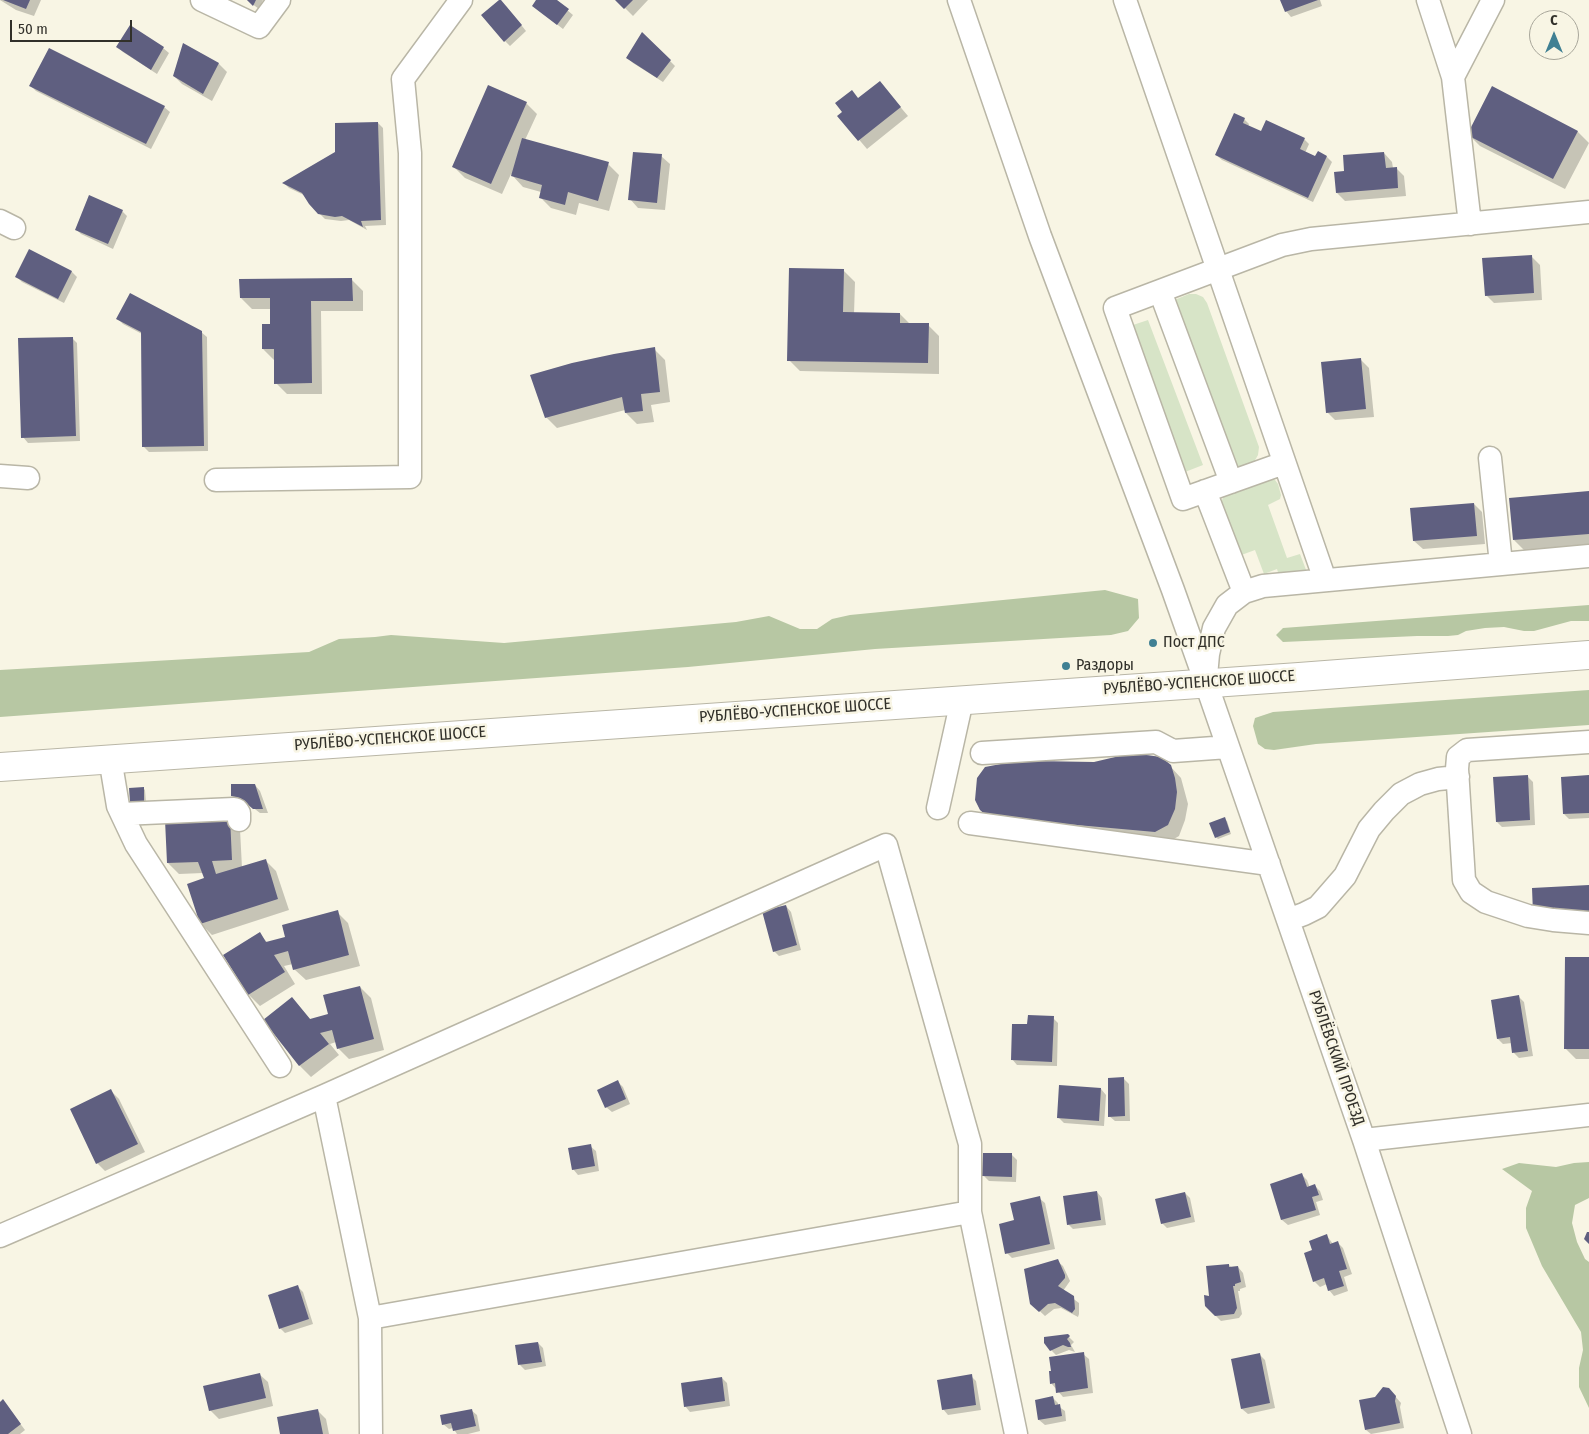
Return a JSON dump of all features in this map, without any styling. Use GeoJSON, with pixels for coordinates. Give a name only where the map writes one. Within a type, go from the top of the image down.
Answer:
{"type":"FeatureCollection","features":[{"type":"Feature","properties":{"kind":"main road","name":"РУБЛЁВО-УСПЕНСКОЕ ШОССЕ"},"geometry":{"type":"LineString","coordinates":[[0,767],[1589,655]]}},
{"type":"Feature","properties":{"kind":"street"},"geometry":{"type":"LineString","coordinates":[[202,0],[259,27],[279,0]]}},
{"type":"Feature","properties":{"kind":"street"},"geometry":{"type":"LineString","coordinates":[[216,480],[410,477],[410,154],[403,79],[461,0]]}},
{"type":"Feature","properties":{"kind":"street","name":"РУБЛЁВСКИЙ ПРОЕЗД"},"geometry":{"type":"LineString","coordinates":[[959,0],[1040,236],[1206,683],[1364,1140],[1460,1434]]}},
{"type":"Feature","properties":{"kind":"street"},"geometry":{"type":"LineString","coordinates":[[1125,0],[1325,580]]}},
{"type":"Feature","properties":{"kind":"street"},"geometry":{"type":"LineString","coordinates":[[1428,0],[1453,77],[1470,224]]}},
{"type":"Feature","properties":{"kind":"street"},"geometry":{"type":"LineString","coordinates":[[1453,77],[1493,0]]}},
{"type":"Feature","properties":{"kind":"street"},"geometry":{"type":"LineString","coordinates":[[1284,463],[1183,499],[1115,308],[1282,245],[1311,239],[1589,212]]}},
{"type":"Feature","properties":{"kind":"street"},"geometry":{"type":"LineString","coordinates":[[1160,291],[1230,482]]}},
{"type":"Feature","properties":{"kind":"street"},"geometry":{"type":"LineString","coordinates":[[1490,458],[1501,564]]}},
{"type":"Feature","properties":{"kind":"street"},"geometry":{"type":"LineString","coordinates":[[0,476],[28,478]]}},
{"type":"Feature","properties":{"kind":"street"},"geometry":{"type":"LineString","coordinates":[[1206,491],[1244,592]]}},
{"type":"Feature","properties":{"kind":"street"},"geometry":{"type":"LineString","coordinates":[[1206,683],[1208,654],[1214,628],[1227,605],[1244,592],[1263,586],[1589,556]]}},
{"type":"Feature","properties":{"kind":"street"},"geometry":{"type":"LineString","coordinates":[[938,808],[962,700]]}},
{"type":"Feature","properties":{"kind":"street"},"geometry":{"type":"LineString","coordinates":[[982,753],[1156,742],[1173,751],[1228,747]]}},
{"type":"Feature","properties":{"kind":"street"},"geometry":{"type":"LineString","coordinates":[[1589,742],[1467,750],[1458,757],[1464,880],[1471,892],[1486,902],[1528,916],[1589,923]]}},
{"type":"Feature","properties":{"kind":"street"},"geometry":{"type":"LineString","coordinates":[[110,758],[118,806],[136,844],[280,1066]]}},
{"type":"Feature","properties":{"kind":"street"},"geometry":{"type":"LineString","coordinates":[[1288,920],[1304,914],[1318,906],[1325,899],[1345,876],[1369,829],[1401,794],[1420,784],[1438,779],[1458,777]]}},
{"type":"Feature","properties":{"kind":"street"},"geometry":{"type":"LineString","coordinates":[[122,814],[234,809],[239,813],[239,820]]}},
{"type":"Feature","properties":{"kind":"street"},"geometry":{"type":"LineString","coordinates":[[970,823],[1269,864]]}},
{"type":"Feature","properties":{"kind":"street"},"geometry":{"type":"LineString","coordinates":[[0,1236],[324,1096],[886,845],[970,1144],[970,1212],[1016,1434]]}},
{"type":"Feature","properties":{"kind":"street"},"geometry":{"type":"LineString","coordinates":[[324,1096],[370,1318],[371,1434]]}},
{"type":"Feature","properties":{"kind":"street"},"geometry":{"type":"LineString","coordinates":[[1364,1140],[1589,1115]]}},
{"type":"Feature","properties":{"kind":"street"},"geometry":{"type":"LineString","coordinates":[[370,1318],[970,1212]]}},
{"type":"Feature","properties":{"kind":"green space"},"geometry":{"type":"Polygon","coordinates":[[[1189,294],[1203,297],[1207,303],[1259,447],[1258,455],[1254,462],[1235,470],[1172,301],[1189,294]]]}},
{"type":"Feature","properties":{"kind":"green space"},"geometry":{"type":"Polygon","coordinates":[[[1148,320],[1203,465],[1185,472],[1130,326],[1148,320]]]}},
{"type":"Feature","properties":{"kind":"green space"},"geometry":{"type":"Polygon","coordinates":[[[1270,477],[1278,484],[1281,495],[1280,499],[1268,505],[1287,558],[1300,554],[1308,575],[1280,579],[1277,569],[1264,574],[1255,550],[1236,557],[1220,504],[1225,494],[1270,477]]]}},
{"type":"Feature","properties":{"kind":"green space"},"geometry":{"type":"Polygon","coordinates":[[[1105,590],[1138,599],[1139,618],[1128,631],[1111,635],[875,649],[688,667],[0,717],[0,670],[309,652],[339,639],[391,635],[504,643],[736,622],[769,616],[800,629],[817,629],[832,619],[850,615],[1105,590]]]}},
{"type":"Feature","properties":{"kind":"green space"},"geometry":{"type":"Polygon","coordinates":[[[1589,605],[1589,621],[1571,621],[1534,631],[1504,627],[1466,631],[1458,635],[1448,636],[1283,642],[1276,635],[1283,628],[1589,605]]]}},
{"type":"Feature","properties":{"kind":"green space"},"geometry":{"type":"Polygon","coordinates":[[[1589,690],[1589,725],[1316,744],[1274,750],[1265,749],[1258,744],[1253,726],[1255,718],[1273,712],[1589,690]]]}},
{"type":"Feature","properties":{"kind":"green space"},"geometry":{"type":"Polygon","coordinates":[[[1589,1162],[1589,1198],[1575,1205],[1572,1223],[1577,1242],[1585,1259],[1589,1262],[1589,1408],[1579,1387],[1579,1368],[1583,1350],[1581,1332],[1542,1266],[1526,1228],[1526,1208],[1532,1191],[1502,1169],[1519,1163],[1556,1167],[1589,1162]]]}},
{"type":"Feature","properties":{"kind":"building"},"geometry":{"type":"Polygon","coordinates":[[[3,0],[30,0],[26,9],[3,0]]]}},
{"type":"Feature","properties":{"kind":"building"},"geometry":{"type":"Polygon","coordinates":[[[247,0],[256,0],[253,6],[247,0]]]}},
{"type":"Feature","properties":{"kind":"building"},"geometry":{"type":"Polygon","coordinates":[[[499,0],[522,25],[504,42],[481,15],[499,0]]]}},
{"type":"Feature","properties":{"kind":"building"},"geometry":{"type":"Polygon","coordinates":[[[536,0],[557,0],[569,9],[557,25],[532,6],[536,0]]]}},
{"type":"Feature","properties":{"kind":"building"},"geometry":{"type":"Polygon","coordinates":[[[615,0],[633,0],[624,9],[615,0]]]}},
{"type":"Feature","properties":{"kind":"building"},"geometry":{"type":"Polygon","coordinates":[[[1280,0],[1318,0],[1285,12],[1280,0]]]}},
{"type":"Feature","properties":{"kind":"building"},"geometry":{"type":"Polygon","coordinates":[[[130,25],[164,47],[151,70],[116,47],[130,25]]]}},
{"type":"Feature","properties":{"kind":"building"},"geometry":{"type":"Polygon","coordinates":[[[642,32],[671,60],[657,78],[626,58],[642,32]]]}},
{"type":"Feature","properties":{"kind":"building"},"geometry":{"type":"Polygon","coordinates":[[[183,43],[219,63],[203,94],[173,76],[183,43]]]}},
{"type":"Feature","properties":{"kind":"building"},"geometry":{"type":"Polygon","coordinates":[[[49,48],[165,106],[146,144],[29,86],[49,48]]]}},
{"type":"Feature","properties":{"kind":"building"},"geometry":{"type":"Polygon","coordinates":[[[880,81],[901,107],[858,141],[837,116],[842,112],[835,103],[852,90],[858,98],[880,81]]]}},
{"type":"Feature","properties":{"kind":"building"},"geometry":{"type":"Polygon","coordinates":[[[488,85],[527,102],[491,184],[452,167],[488,85]]]}},
{"type":"Feature","properties":{"kind":"building"},"geometry":{"type":"Polygon","coordinates":[[[1492,86],[1578,131],[1553,179],[1467,135],[1492,86]]]}},
{"type":"Feature","properties":{"kind":"building"},"geometry":{"type":"Polygon","coordinates":[[[1234,113],[1245,118],[1243,123],[1261,131],[1266,120],[1305,138],[1300,149],[1315,156],[1318,151],[1327,156],[1308,198],[1215,155],[1234,113]]]}},
{"type":"Feature","properties":{"kind":"building"},"geometry":{"type":"Polygon","coordinates":[[[378,122],[381,220],[361,221],[363,227],[342,216],[335,217],[318,214],[302,193],[282,183],[335,152],[335,123],[378,122]]]}},
{"type":"Feature","properties":{"kind":"building"},"geometry":{"type":"Polygon","coordinates":[[[522,138],[609,162],[598,201],[568,192],[565,205],[539,198],[542,185],[511,176],[522,138]]]}},
{"type":"Feature","properties":{"kind":"building"},"geometry":{"type":"Polygon","coordinates":[[[633,152],[662,154],[657,203],[628,200],[633,152]]]}},
{"type":"Feature","properties":{"kind":"building"},"geometry":{"type":"Polygon","coordinates":[[[1384,152],[1386,168],[1397,167],[1398,188],[1336,193],[1334,172],[1344,171],[1343,155],[1384,152]]]}},
{"type":"Feature","properties":{"kind":"building"},"geometry":{"type":"Polygon","coordinates":[[[89,195],[123,210],[108,244],[75,230],[89,195]]]}},
{"type":"Feature","properties":{"kind":"building"},"geometry":{"type":"Polygon","coordinates":[[[29,249],[72,271],[58,299],[15,277],[29,249]]]}},
{"type":"Feature","properties":{"kind":"building"},"geometry":{"type":"Polygon","coordinates":[[[1532,255],[1534,293],[1485,296],[1482,258],[1532,255]]]}},
{"type":"Feature","properties":{"kind":"building"},"geometry":{"type":"Polygon","coordinates":[[[789,268],[844,269],[843,312],[900,313],[900,323],[929,323],[928,363],[787,361],[789,268]]]}},
{"type":"Feature","properties":{"kind":"building"},"geometry":{"type":"Polygon","coordinates":[[[352,278],[353,301],[311,301],[312,383],[274,384],[274,349],[262,349],[262,324],[270,324],[270,298],[240,298],[239,279],[352,278]]]}},
{"type":"Feature","properties":{"kind":"building"},"geometry":{"type":"Polygon","coordinates":[[[130,293],[202,331],[204,446],[142,447],[141,332],[116,319],[130,293]]]}},
{"type":"Feature","properties":{"kind":"building"},"geometry":{"type":"Polygon","coordinates":[[[73,337],[76,436],[21,438],[18,338],[73,337]]]}},
{"type":"Feature","properties":{"kind":"building"},"geometry":{"type":"Polygon","coordinates":[[[655,347],[660,392],[641,394],[643,411],[625,413],[622,397],[545,418],[530,375],[572,363],[655,347]]]}},
{"type":"Feature","properties":{"kind":"building"},"geometry":{"type":"Polygon","coordinates":[[[1361,358],[1366,409],[1326,413],[1321,362],[1361,358]]]}},
{"type":"Feature","properties":{"kind":"building"},"geometry":{"type":"Polygon","coordinates":[[[1589,491],[1589,534],[1513,540],[1509,498],[1589,491]]]}},
{"type":"Feature","properties":{"kind":"building"},"geometry":{"type":"Polygon","coordinates":[[[1474,503],[1477,536],[1413,541],[1410,508],[1474,503]]]}},
{"type":"Feature","properties":{"kind":"building"},"geometry":{"type":"Polygon","coordinates":[[[1132,753],[1161,757],[1171,765],[1175,778],[1177,792],[1175,809],[1168,825],[1155,832],[988,817],[980,810],[975,800],[977,778],[985,767],[1034,761],[1094,762],[1132,753]]]}},
{"type":"Feature","properties":{"kind":"building"},"geometry":{"type":"Polygon","coordinates":[[[1528,775],[1530,820],[1496,822],[1493,777],[1528,775]]]}},
{"type":"Feature","properties":{"kind":"building"},"geometry":{"type":"Polygon","coordinates":[[[1589,775],[1589,813],[1563,814],[1561,777],[1589,775]]]}},
{"type":"Feature","properties":{"kind":"building"},"geometry":{"type":"Polygon","coordinates":[[[231,784],[255,784],[263,809],[253,809],[240,798],[231,796],[231,784]]]}},
{"type":"Feature","properties":{"kind":"building"},"geometry":{"type":"Polygon","coordinates":[[[144,787],[144,802],[130,802],[129,788],[144,787]]]}},
{"type":"Feature","properties":{"kind":"building"},"geometry":{"type":"Polygon","coordinates":[[[230,817],[232,860],[212,861],[216,874],[266,859],[278,899],[200,924],[187,884],[204,878],[198,862],[167,863],[165,820],[230,817]]]}},
{"type":"Feature","properties":{"kind":"building"},"geometry":{"type":"Polygon","coordinates":[[[1225,817],[1230,832],[1215,838],[1209,823],[1225,817]]]}},
{"type":"Feature","properties":{"kind":"building"},"geometry":{"type":"Polygon","coordinates":[[[1589,885],[1589,913],[1533,913],[1532,888],[1589,885]]]}},
{"type":"Feature","properties":{"kind":"building"},"geometry":{"type":"Polygon","coordinates":[[[786,905],[797,945],[773,952],[762,911],[786,905]]]}},
{"type":"Feature","properties":{"kind":"building"},"geometry":{"type":"Polygon","coordinates":[[[338,910],[349,955],[293,970],[288,951],[274,955],[285,972],[248,995],[223,955],[260,932],[266,942],[285,937],[282,925],[338,910]]]}},
{"type":"Feature","properties":{"kind":"building"},"geometry":{"type":"Polygon","coordinates":[[[1565,957],[1589,957],[1589,1049],[1564,1049],[1565,957]]]}},
{"type":"Feature","properties":{"kind":"building"},"geometry":{"type":"Polygon","coordinates":[[[360,986],[374,1039],[337,1049],[332,1030],[320,1033],[329,1044],[299,1066],[263,1020],[292,997],[310,1019],[328,1014],[323,995],[360,986]]]}},
{"type":"Feature","properties":{"kind":"building"},"geometry":{"type":"Polygon","coordinates":[[[1519,995],[1528,1051],[1512,1053],[1510,1037],[1497,1039],[1491,1000],[1519,995]]]}},
{"type":"Feature","properties":{"kind":"building"},"geometry":{"type":"Polygon","coordinates":[[[1028,1015],[1054,1016],[1052,1062],[1011,1060],[1012,1024],[1027,1024],[1028,1015]]]}},
{"type":"Feature","properties":{"kind":"building"},"geometry":{"type":"Polygon","coordinates":[[[1124,1077],[1125,1116],[1108,1117],[1108,1078],[1124,1077]]]}},
{"type":"Feature","properties":{"kind":"building"},"geometry":{"type":"Polygon","coordinates":[[[618,1080],[626,1099],[605,1108],[597,1090],[618,1080]]]}},
{"type":"Feature","properties":{"kind":"building"},"geometry":{"type":"Polygon","coordinates":[[[1059,1085],[1101,1088],[1099,1121],[1057,1118],[1059,1085]]]}},
{"type":"Feature","properties":{"kind":"building"},"geometry":{"type":"Polygon","coordinates":[[[111,1089],[138,1144],[96,1164],[70,1109],[111,1089]]]}},
{"type":"Feature","properties":{"kind":"building"},"geometry":{"type":"Polygon","coordinates":[[[591,1144],[595,1166],[572,1170],[568,1148],[591,1144]]]}},
{"type":"Feature","properties":{"kind":"building"},"geometry":{"type":"Polygon","coordinates":[[[983,1153],[1012,1153],[1012,1177],[982,1176],[983,1153]]]}},
{"type":"Feature","properties":{"kind":"building"},"geometry":{"type":"Polygon","coordinates":[[[1302,1173],[1307,1187],[1315,1184],[1319,1195],[1312,1197],[1316,1210],[1281,1220],[1270,1184],[1302,1173]]]}},
{"type":"Feature","properties":{"kind":"building"},"geometry":{"type":"Polygon","coordinates":[[[1097,1191],[1101,1220],[1067,1225],[1063,1196],[1097,1191]]]}},
{"type":"Feature","properties":{"kind":"building"},"geometry":{"type":"Polygon","coordinates":[[[1185,1192],[1191,1217],[1161,1224],[1155,1199],[1185,1192]]]}},
{"type":"Feature","properties":{"kind":"building"},"geometry":{"type":"Polygon","coordinates":[[[1040,1196],[1050,1244],[1005,1254],[999,1224],[1014,1220],[1010,1203],[1040,1196]]]}},
{"type":"Feature","properties":{"kind":"building"},"geometry":{"type":"Polygon","coordinates":[[[1587,1232],[1589,1232],[1589,1244],[1584,1239],[1587,1232]]]}},
{"type":"Feature","properties":{"kind":"building"},"geometry":{"type":"Polygon","coordinates":[[[1327,1234],[1330,1244],[1338,1241],[1347,1269],[1339,1271],[1344,1286],[1328,1291],[1324,1278],[1313,1282],[1304,1253],[1312,1250],[1309,1241],[1327,1234]]]}},
{"type":"Feature","properties":{"kind":"building"},"geometry":{"type":"Polygon","coordinates":[[[1058,1259],[1065,1278],[1058,1286],[1074,1296],[1075,1309],[1072,1313],[1055,1303],[1048,1304],[1039,1312],[1030,1304],[1024,1269],[1058,1259]]]}},
{"type":"Feature","properties":{"kind":"building"},"geometry":{"type":"Polygon","coordinates":[[[1229,1264],[1229,1267],[1238,1266],[1241,1282],[1233,1286],[1237,1308],[1234,1314],[1215,1316],[1205,1306],[1204,1295],[1209,1296],[1206,1266],[1229,1264]]]}},
{"type":"Feature","properties":{"kind":"building"},"geometry":{"type":"Polygon","coordinates":[[[298,1285],[309,1319],[279,1329],[268,1295],[298,1285]]]}},
{"type":"Feature","properties":{"kind":"building"},"geometry":{"type":"Polygon","coordinates":[[[1068,1334],[1070,1336],[1067,1339],[1071,1347],[1063,1345],[1050,1351],[1044,1343],[1044,1337],[1068,1334]]]}},
{"type":"Feature","properties":{"kind":"building"},"geometry":{"type":"Polygon","coordinates":[[[538,1342],[542,1362],[518,1365],[515,1345],[538,1342]]]}},
{"type":"Feature","properties":{"kind":"building"},"geometry":{"type":"Polygon","coordinates":[[[1084,1352],[1088,1388],[1056,1393],[1055,1383],[1050,1384],[1049,1357],[1084,1352]]]}},
{"type":"Feature","properties":{"kind":"building"},"geometry":{"type":"Polygon","coordinates":[[[1260,1353],[1270,1403],[1241,1409],[1231,1359],[1260,1353]]]}},
{"type":"Feature","properties":{"kind":"building"},"geometry":{"type":"Polygon","coordinates":[[[260,1373],[266,1398],[209,1411],[203,1386],[260,1373]]]}},
{"type":"Feature","properties":{"kind":"building"},"geometry":{"type":"Polygon","coordinates":[[[972,1374],[976,1405],[942,1410],[937,1380],[972,1374]]]}},
{"type":"Feature","properties":{"kind":"building"},"geometry":{"type":"Polygon","coordinates":[[[722,1377],[725,1401],[684,1407],[681,1383],[722,1377]]]}},
{"type":"Feature","properties":{"kind":"building"},"geometry":{"type":"Polygon","coordinates":[[[1383,1387],[1389,1388],[1396,1396],[1395,1401],[1400,1423],[1365,1430],[1359,1400],[1375,1397],[1383,1387]]]}},
{"type":"Feature","properties":{"kind":"building"},"geometry":{"type":"Polygon","coordinates":[[[1053,1396],[1055,1405],[1060,1404],[1062,1416],[1038,1420],[1035,1400],[1053,1396]]]}},
{"type":"Feature","properties":{"kind":"building"},"geometry":{"type":"Polygon","coordinates":[[[3,1399],[21,1424],[8,1434],[0,1434],[0,1402],[3,1399]]]}},
{"type":"Feature","properties":{"kind":"building"},"geometry":{"type":"Polygon","coordinates":[[[318,1409],[323,1434],[280,1434],[277,1417],[318,1409]]]}},
{"type":"Feature","properties":{"kind":"building"},"geometry":{"type":"Polygon","coordinates":[[[472,1409],[476,1426],[453,1431],[451,1423],[442,1425],[440,1415],[472,1409]]]}},
{"type":"Feature","properties":{"kind":"place","name":"Пост ДПС"},"geometry":{"type":"Point","coordinates":[1153,643]}},
{"type":"Feature","properties":{"kind":"place","name":"Раздоры"},"geometry":{"type":"Point","coordinates":[1066,666]}}]}
